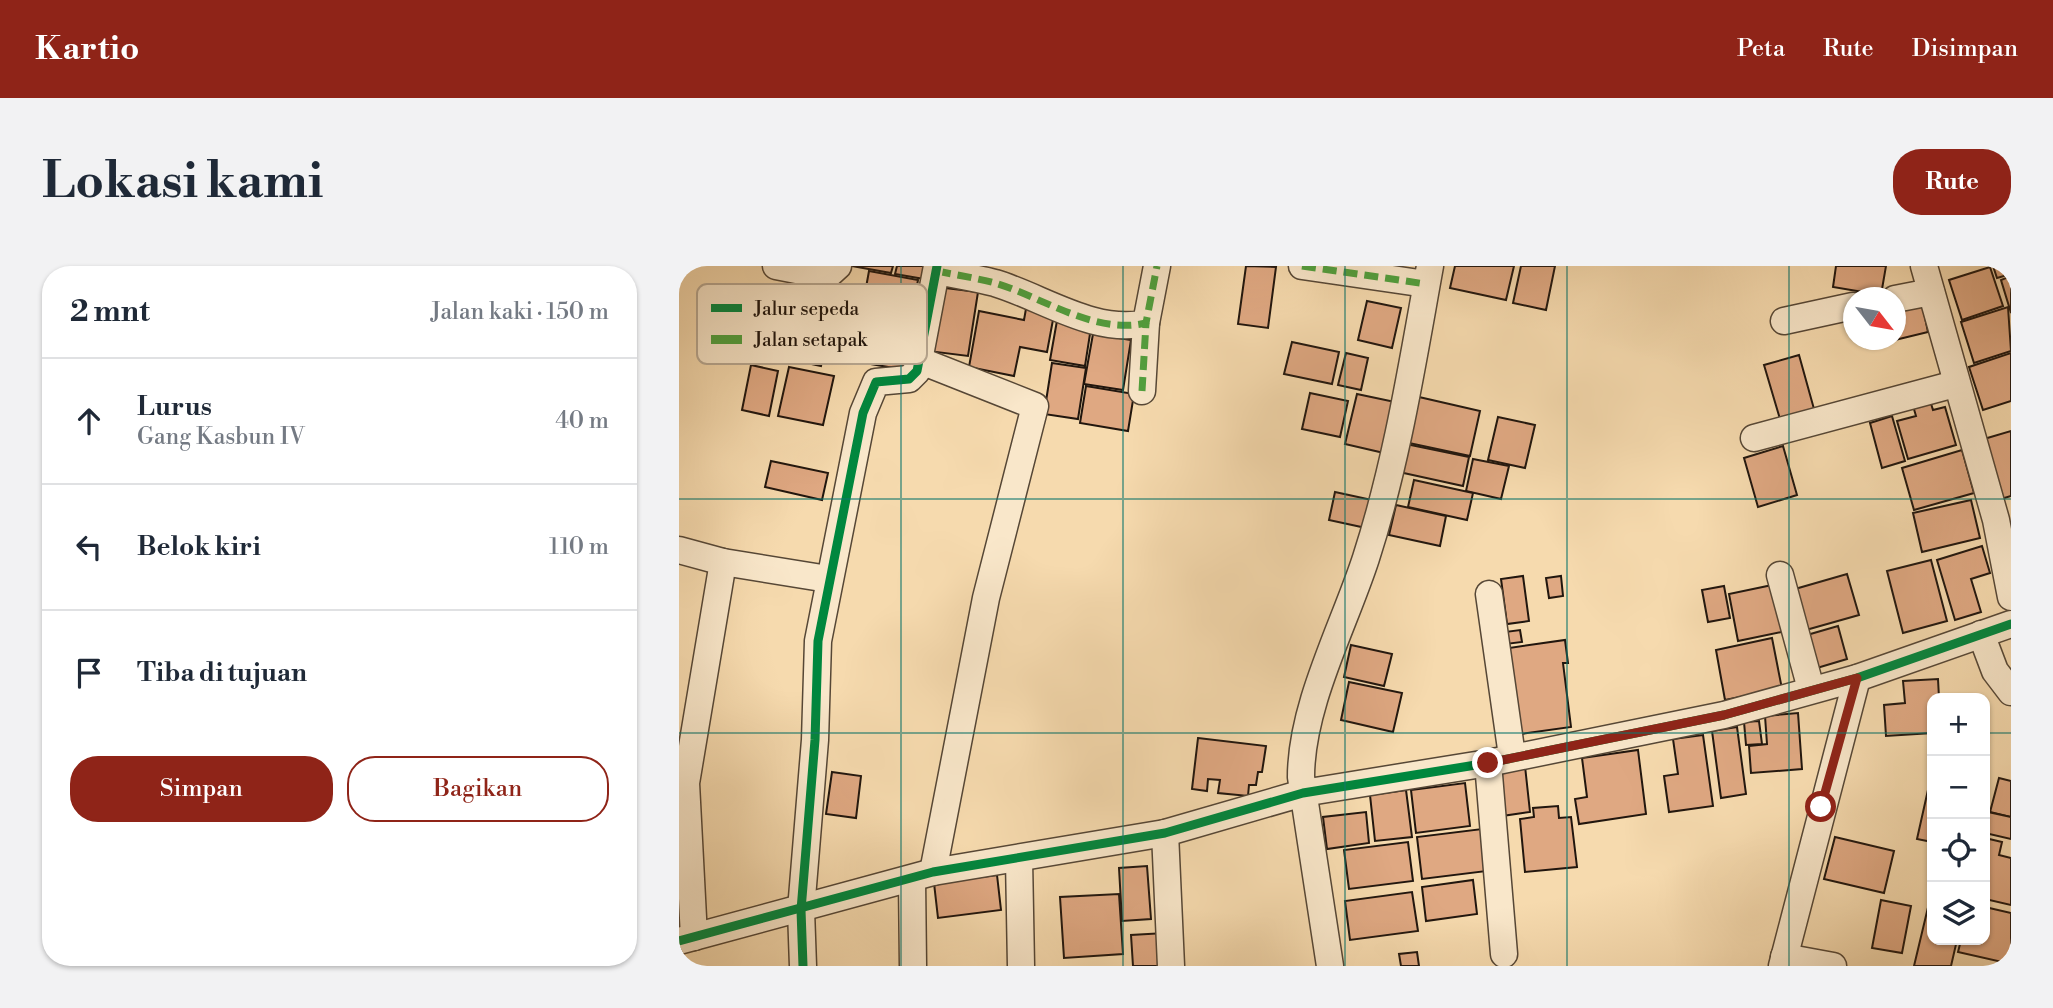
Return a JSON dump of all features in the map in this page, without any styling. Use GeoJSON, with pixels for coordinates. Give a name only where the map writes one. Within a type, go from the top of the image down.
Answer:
{"type":"FeatureCollection","features":[{"type":"Feature","properties":{"kind":"street"},"geometry":{"type":"LineString","coordinates":[[776,266],[823,276],[833,273],[838,266]]}},
{"type":"Feature","properties":{"kind":"street"},"geometry":{"type":"LineString","coordinates":[[1142,391],[1146,323],[1157,266]]}},
{"type":"Feature","properties":{"kind":"street"},"geometry":{"type":"LineString","coordinates":[[1302,266],[1428,275],[1394,461],[1366,558],[1305,735],[1301,758],[1303,793],[1329,966]]}},
{"type":"Feature","properties":{"kind":"street"},"geometry":{"type":"LineString","coordinates":[[1924,266],[1955,384],[2003,518],[2011,597]]}},
{"type":"Feature","properties":{"kind":"street"},"geometry":{"type":"LineString","coordinates":[[927,326],[937,268],[996,284],[1092,320],[1146,323]]}},
{"type":"Feature","properties":{"kind":"street"},"geometry":{"type":"LineString","coordinates":[[1906,297],[1931,292]]}},
{"type":"Feature","properties":{"kind":"street"},"geometry":{"type":"LineString","coordinates":[[1784,321],[1843,308]]}},
{"type":"Feature","properties":{"kind":"street"},"geometry":{"type":"LineString","coordinates":[[913,966],[922,875],[986,598],[1035,406],[927,363]]}},
{"type":"Feature","properties":{"kind":"street"},"geometry":{"type":"LineString","coordinates":[[803,966],[801,910],[815,740],[816,667],[828,579],[863,413],[872,388],[878,381],[913,378],[920,364]]}},
{"type":"Feature","properties":{"kind":"street"},"geometry":{"type":"LineString","coordinates":[[1754,438],[1955,384]]}},
{"type":"Feature","properties":{"kind":"street"},"geometry":{"type":"LineString","coordinates":[[679,550],[723,562],[828,579]]}},
{"type":"Feature","properties":{"kind":"street"},"geometry":{"type":"LineString","coordinates":[[723,562],[686,783],[687,939],[922,875],[1165,833],[1303,793],[1500,759],[1724,715],[1857,678],[2011,624]]}},
{"type":"Feature","properties":{"kind":"street"},"geometry":{"type":"LineString","coordinates":[[1780,575],[1811,689]]}},
{"type":"Feature","properties":{"kind":"street"},"geometry":{"type":"LineString","coordinates":[[1489,594],[1500,759],[1504,954]]}},
{"type":"Feature","properties":{"kind":"street"},"geometry":{"type":"LineString","coordinates":[[1981,634],[1995,671],[2011,692]]}},
{"type":"Feature","properties":{"kind":"street"},"geometry":{"type":"LineString","coordinates":[[1833,966],[1783,961],[1857,678]]}},
{"type":"Feature","properties":{"kind":"street"},"geometry":{"type":"LineString","coordinates":[[1165,833],[1171,966]]}},
{"type":"Feature","properties":{"kind":"street"},"geometry":{"type":"LineString","coordinates":[[1019,859],[1021,966]]}},
{"type":"Feature","properties":{"kind":"building"},"geometry":{"type":"Polygon","coordinates":[[[852,266],[893,266],[891,273],[852,266]]]}},
{"type":"Feature","properties":{"kind":"building"},"geometry":{"type":"Polygon","coordinates":[[[897,266],[927,266],[924,279],[895,274],[897,266]]]}},
{"type":"Feature","properties":{"kind":"building"},"geometry":{"type":"Polygon","coordinates":[[[1246,266],[1276,267],[1268,328],[1238,324],[1246,266]]]}},
{"type":"Feature","properties":{"kind":"building"},"geometry":{"type":"Polygon","coordinates":[[[1455,266],[1514,266],[1506,300],[1450,288],[1455,266]]]}},
{"type":"Feature","properties":{"kind":"building"},"geometry":{"type":"Polygon","coordinates":[[[1521,266],[1555,266],[1546,310],[1513,303],[1521,266]]]}},
{"type":"Feature","properties":{"kind":"building"},"geometry":{"type":"Polygon","coordinates":[[[1836,266],[1886,266],[1882,287],[1833,287],[1836,266]]]}},
{"type":"Feature","properties":{"kind":"building"},"geometry":{"type":"Polygon","coordinates":[[[1993,266],[2011,266],[2011,274],[1997,278],[1993,266]]]}},
{"type":"Feature","properties":{"kind":"building"},"geometry":{"type":"Polygon","coordinates":[[[1990,267],[2003,306],[1962,320],[1949,280],[1990,267]]]}},
{"type":"Feature","properties":{"kind":"building"},"geometry":{"type":"Polygon","coordinates":[[[869,271],[918,280],[917,284],[867,284],[869,271]]]}},
{"type":"Feature","properties":{"kind":"building"},"geometry":{"type":"Polygon","coordinates":[[[2011,276],[2011,313],[2001,280],[2011,276]]]}},
{"type":"Feature","properties":{"kind":"building"},"geometry":{"type":"Polygon","coordinates":[[[937,287],[978,292],[968,356],[928,351],[937,287]]]}},
{"type":"Feature","properties":{"kind":"building"},"geometry":{"type":"Polygon","coordinates":[[[1921,298],[1928,332],[1906,337],[1906,301],[1921,298]]]}},
{"type":"Feature","properties":{"kind":"building"},"geometry":{"type":"Polygon","coordinates":[[[1367,301],[1401,308],[1392,348],[1358,340],[1367,301]]]}},
{"type":"Feature","properties":{"kind":"building"},"geometry":{"type":"Polygon","coordinates":[[[1027,303],[1055,309],[1047,352],[1020,347],[1014,376],[969,367],[979,311],[1024,320],[1027,303]]]}},
{"type":"Feature","properties":{"kind":"building"},"geometry":{"type":"Polygon","coordinates":[[[2008,307],[2011,351],[1974,363],[1961,322],[2008,307]]]}},
{"type":"Feature","properties":{"kind":"building"},"geometry":{"type":"Polygon","coordinates":[[[1058,315],[1092,321],[1085,366],[1050,360],[1058,315]]]}},
{"type":"Feature","properties":{"kind":"building"},"geometry":{"type":"Polygon","coordinates":[[[1093,334],[1131,340],[1123,390],[1084,384],[1093,334]]]}},
{"type":"Feature","properties":{"kind":"building"},"geometry":{"type":"Polygon","coordinates":[[[1292,342],[1339,352],[1332,384],[1284,374],[1292,342]]]}},
{"type":"Feature","properties":{"kind":"building"},"geometry":{"type":"Polygon","coordinates":[[[1346,353],[1368,358],[1361,390],[1338,385],[1346,353]]]}},
{"type":"Feature","properties":{"kind":"building"},"geometry":{"type":"Polygon","coordinates":[[[2011,353],[2011,401],[1983,410],[1969,367],[2011,353]]]}},
{"type":"Feature","properties":{"kind":"building"},"geometry":{"type":"Polygon","coordinates":[[[1799,355],[1814,409],[1780,419],[1764,365],[1799,355]]]}},
{"type":"Feature","properties":{"kind":"building"},"geometry":{"type":"Polygon","coordinates":[[[1052,363],[1086,368],[1078,419],[1044,414],[1052,363]]]}},
{"type":"Feature","properties":{"kind":"building"},"geometry":{"type":"Polygon","coordinates":[[[871,364],[907,364],[906,370],[871,364]]]}},
{"type":"Feature","properties":{"kind":"building"},"geometry":{"type":"Polygon","coordinates":[[[751,365],[778,371],[769,416],[742,410],[751,365]]]}},
{"type":"Feature","properties":{"kind":"building"},"geometry":{"type":"Polygon","coordinates":[[[789,367],[834,376],[823,425],[778,416],[789,367]]]}},
{"type":"Feature","properties":{"kind":"building"},"geometry":{"type":"Polygon","coordinates":[[[1086,386],[1134,394],[1128,431],[1080,423],[1086,386]]]}},
{"type":"Feature","properties":{"kind":"building"},"geometry":{"type":"Polygon","coordinates":[[[1310,393],[1348,401],[1340,437],[1302,429],[1310,393]]]}},
{"type":"Feature","properties":{"kind":"building"},"geometry":{"type":"Polygon","coordinates":[[[1357,394],[1395,402],[1384,453],[1345,444],[1357,394]]]}},
{"type":"Feature","properties":{"kind":"building"},"geometry":{"type":"Polygon","coordinates":[[[1928,394],[1933,410],[1945,407],[1956,445],[1908,459],[1897,421],[1916,416],[1911,399],[1928,394]]]}},
{"type":"Feature","properties":{"kind":"building"},"geometry":{"type":"Polygon","coordinates":[[[1419,397],[1480,411],[1470,456],[1409,443],[1419,397]]]}},
{"type":"Feature","properties":{"kind":"building"},"geometry":{"type":"Polygon","coordinates":[[[1892,416],[1905,461],[1882,468],[1870,423],[1892,416]]]}},
{"type":"Feature","properties":{"kind":"building"},"geometry":{"type":"Polygon","coordinates":[[[1498,417],[1535,425],[1525,468],[1488,460],[1498,417]]]}},
{"type":"Feature","properties":{"kind":"building"},"geometry":{"type":"Polygon","coordinates":[[[2011,431],[2011,496],[2001,499],[1984,439],[2011,431]]]}},
{"type":"Feature","properties":{"kind":"building"},"geometry":{"type":"Polygon","coordinates":[[[1406,444],[1469,457],[1463,486],[1399,472],[1406,444]]]}},
{"type":"Feature","properties":{"kind":"building"},"geometry":{"type":"Polygon","coordinates":[[[1783,446],[1797,495],[1758,507],[1744,458],[1783,446]]]}},
{"type":"Feature","properties":{"kind":"building"},"geometry":{"type":"Polygon","coordinates":[[[1962,450],[1974,493],[1914,510],[1902,468],[1962,450]]]}},
{"type":"Feature","properties":{"kind":"building"},"geometry":{"type":"Polygon","coordinates":[[[1473,459],[1509,466],[1501,499],[1466,491],[1473,459]]]}},
{"type":"Feature","properties":{"kind":"building"},"geometry":{"type":"Polygon","coordinates":[[[771,461],[828,473],[822,500],[765,487],[771,461]]]}},
{"type":"Feature","properties":{"kind":"building"},"geometry":{"type":"Polygon","coordinates":[[[1414,480],[1473,493],[1467,520],[1408,507],[1414,480]]]}},
{"type":"Feature","properties":{"kind":"building"},"geometry":{"type":"Polygon","coordinates":[[[1335,492],[1372,500],[1366,528],[1329,520],[1335,492]]]}},
{"type":"Feature","properties":{"kind":"building"},"geometry":{"type":"Polygon","coordinates":[[[1971,500],[1980,538],[1922,552],[1913,513],[1971,500]]]}},
{"type":"Feature","properties":{"kind":"building"},"geometry":{"type":"Polygon","coordinates":[[[1396,505],[1446,516],[1440,546],[1389,535],[1396,505]]]}},
{"type":"Feature","properties":{"kind":"building"},"geometry":{"type":"Polygon","coordinates":[[[1982,546],[1990,573],[1971,579],[1981,612],[1955,620],[1937,560],[1982,546]]]}},
{"type":"Feature","properties":{"kind":"building"},"geometry":{"type":"Polygon","coordinates":[[[1931,560],[1947,621],[1903,633],[1887,571],[1931,560]]]}},
{"type":"Feature","properties":{"kind":"building"},"geometry":{"type":"Polygon","coordinates":[[[1847,574],[1859,615],[1806,630],[1795,589],[1847,574]]]}},
{"type":"Feature","properties":{"kind":"building"},"geometry":{"type":"Polygon","coordinates":[[[1523,576],[1529,621],[1507,624],[1501,579],[1523,576]]]}},
{"type":"Feature","properties":{"kind":"building"},"geometry":{"type":"Polygon","coordinates":[[[1561,576],[1563,596],[1549,598],[1546,578],[1561,576]]]}},
{"type":"Feature","properties":{"kind":"building"},"geometry":{"type":"Polygon","coordinates":[[[1777,584],[1786,631],[1738,641],[1729,594],[1777,584]]]}},
{"type":"Feature","properties":{"kind":"building"},"geometry":{"type":"Polygon","coordinates":[[[1724,586],[1730,618],[1708,622],[1702,590],[1724,586]]]}},
{"type":"Feature","properties":{"kind":"building"},"geometry":{"type":"Polygon","coordinates":[[[1838,626],[1847,659],[1817,668],[1807,635],[1838,626]]]}},
{"type":"Feature","properties":{"kind":"building"},"geometry":{"type":"Polygon","coordinates":[[[1520,630],[1522,642],[1506,644],[1505,632],[1520,630]]]}},
{"type":"Feature","properties":{"kind":"building"},"geometry":{"type":"Polygon","coordinates":[[[1772,638],[1782,689],[1725,700],[1716,650],[1772,638]]]}},
{"type":"Feature","properties":{"kind":"building"},"geometry":{"type":"Polygon","coordinates":[[[1565,640],[1568,663],[1563,663],[1571,727],[1521,734],[1509,648],[1565,640]]]}},
{"type":"Feature","properties":{"kind":"building"},"geometry":{"type":"Polygon","coordinates":[[[1351,645],[1392,654],[1384,686],[1344,677],[1351,645]]]}},
{"type":"Feature","properties":{"kind":"building"},"geometry":{"type":"Polygon","coordinates":[[[1938,679],[1939,693],[1927,693],[1927,733],[1886,736],[1884,705],[1905,703],[1903,681],[1938,679]]]}},
{"type":"Feature","properties":{"kind":"building"},"geometry":{"type":"Polygon","coordinates":[[[1349,682],[1402,693],[1393,732],[1341,720],[1349,682]]]}},
{"type":"Feature","properties":{"kind":"building"},"geometry":{"type":"Polygon","coordinates":[[[1798,713],[1802,769],[1751,773],[1749,746],[1767,744],[1765,716],[1798,713]]]}},
{"type":"Feature","properties":{"kind":"building"},"geometry":{"type":"Polygon","coordinates":[[[1759,721],[1762,744],[1746,745],[1744,722],[1759,721]]]}},
{"type":"Feature","properties":{"kind":"building"},"geometry":{"type":"Polygon","coordinates":[[[1737,727],[1746,794],[1721,798],[1712,731],[1737,727]]]}},
{"type":"Feature","properties":{"kind":"building"},"geometry":{"type":"Polygon","coordinates":[[[1703,735],[1713,806],[1669,812],[1664,776],[1678,774],[1673,739],[1703,735]]]}},
{"type":"Feature","properties":{"kind":"building"},"geometry":{"type":"Polygon","coordinates":[[[1198,738],[1266,746],[1262,772],[1258,772],[1256,785],[1249,785],[1248,796],[1218,793],[1220,780],[1208,779],[1207,791],[1192,789],[1198,738]]]}},
{"type":"Feature","properties":{"kind":"building"},"geometry":{"type":"Polygon","coordinates":[[[1638,750],[1646,814],[1579,824],[1575,799],[1587,797],[1582,758],[1638,750]]]}},
{"type":"Feature","properties":{"kind":"building"},"geometry":{"type":"Polygon","coordinates":[[[1525,766],[1530,812],[1502,816],[1497,769],[1525,766]]]}},
{"type":"Feature","properties":{"kind":"building"},"geometry":{"type":"Polygon","coordinates":[[[832,772],[861,776],[856,818],[826,814],[832,772]]]}},
{"type":"Feature","properties":{"kind":"building"},"geometry":{"type":"Polygon","coordinates":[[[1999,778],[2011,781],[2011,817],[1990,812],[1999,778]]]}},
{"type":"Feature","properties":{"kind":"building"},"geometry":{"type":"Polygon","coordinates":[[[1465,783],[1470,826],[1416,833],[1411,790],[1465,783]]]}},
{"type":"Feature","properties":{"kind":"building"},"geometry":{"type":"Polygon","coordinates":[[[1406,790],[1412,837],[1375,841],[1370,795],[1406,790]]]}},
{"type":"Feature","properties":{"kind":"building"},"geometry":{"type":"Polygon","coordinates":[[[1927,794],[1927,841],[1917,839],[1927,794]]]}},
{"type":"Feature","properties":{"kind":"building"},"geometry":{"type":"Polygon","coordinates":[[[1558,806],[1559,818],[1571,817],[1577,867],[1525,872],[1520,819],[1534,817],[1533,808],[1558,806]]]}},
{"type":"Feature","properties":{"kind":"building"},"geometry":{"type":"Polygon","coordinates":[[[1366,812],[1369,843],[1327,849],[1323,817],[1366,812]]]}},
{"type":"Feature","properties":{"kind":"building"},"geometry":{"type":"Polygon","coordinates":[[[1990,812],[2011,817],[2011,839],[1990,834],[1990,812]]]}},
{"type":"Feature","properties":{"kind":"building"},"geometry":{"type":"Polygon","coordinates":[[[1482,829],[1487,871],[1422,879],[1417,837],[1482,829]]]}},
{"type":"Feature","properties":{"kind":"building"},"geometry":{"type":"Polygon","coordinates":[[[1835,837],[1894,851],[1884,893],[1824,879],[1835,837]]]}},
{"type":"Feature","properties":{"kind":"building"},"geometry":{"type":"Polygon","coordinates":[[[1990,839],[2002,842],[1999,855],[2011,858],[2011,905],[1990,900],[1990,839]]]}},
{"type":"Feature","properties":{"kind":"building"},"geometry":{"type":"Polygon","coordinates":[[[1408,842],[1413,881],[1349,889],[1344,850],[1408,842]]]}},
{"type":"Feature","properties":{"kind":"building"},"geometry":{"type":"Polygon","coordinates":[[[1147,866],[1151,919],[1122,921],[1119,868],[1147,866]]]}},
{"type":"Feature","properties":{"kind":"building"},"geometry":{"type":"Polygon","coordinates":[[[997,875],[1001,910],[938,918],[934,883],[997,875]]]}},
{"type":"Feature","properties":{"kind":"building"},"geometry":{"type":"Polygon","coordinates":[[[1473,880],[1477,914],[1426,921],[1422,887],[1473,880]]]}},
{"type":"Feature","properties":{"kind":"building"},"geometry":{"type":"Polygon","coordinates":[[[1412,892],[1418,931],[1350,940],[1345,901],[1412,892]]]}},
{"type":"Feature","properties":{"kind":"building"},"geometry":{"type":"Polygon","coordinates":[[[1119,894],[1123,954],[1064,958],[1060,897],[1119,894]]]}},
{"type":"Feature","properties":{"kind":"building"},"geometry":{"type":"Polygon","coordinates":[[[1881,900],[1911,906],[1902,953],[1872,948],[1881,900]]]}},
{"type":"Feature","properties":{"kind":"building"},"geometry":{"type":"Polygon","coordinates":[[[1990,908],[2011,913],[2011,964],[1958,952],[1960,945],[1990,945],[1990,908]]]}},
{"type":"Feature","properties":{"kind":"building"},"geometry":{"type":"Polygon","coordinates":[[[1927,912],[1927,945],[1956,945],[1951,966],[1914,966],[1927,912]]]}},
{"type":"Feature","properties":{"kind":"building"},"geometry":{"type":"Polygon","coordinates":[[[1165,933],[1167,966],[1133,966],[1131,935],[1165,933]]]}},
{"type":"Feature","properties":{"kind":"building"},"geometry":{"type":"Polygon","coordinates":[[[1417,952],[1419,966],[1401,966],[1399,954],[1417,952]]]}},
{"type":"Feature","properties":{"kind":"marked path"},"geometry":{"type":"LineString","coordinates":[[937,271],[995,283],[1088,319],[1127,325],[1146,323],[1157,266]]}},
{"type":"Feature","properties":{"kind":"marked path"},"geometry":{"type":"LineString","coordinates":[[1302,266],[1426,284]]}},
{"type":"Feature","properties":{"kind":"marked path"},"geometry":{"type":"LineString","coordinates":[[1142,391],[1146,323]]}},
{"type":"Feature","properties":{"kind":"cycle path"},"geometry":{"type":"LineString","coordinates":[[927,318],[937,266]]}},
{"type":"Feature","properties":{"kind":"cycle path"},"geometry":{"type":"LineString","coordinates":[[803,966],[801,910],[815,740],[818,641],[863,413],[876,382],[909,379],[917,371],[918,364]]}},
{"type":"Feature","properties":{"kind":"cycle path"},"geometry":{"type":"LineString","coordinates":[[679,941],[933,872],[1165,833],[1303,793],[1488,763],[1724,715],[1857,678],[2011,624]]}},
{"type":"Feature","properties":{"kind":"route"},"geometry":{"type":"LineString","coordinates":[[1488,763],[1724,715],[1857,678],[1821,807]]}}]}
